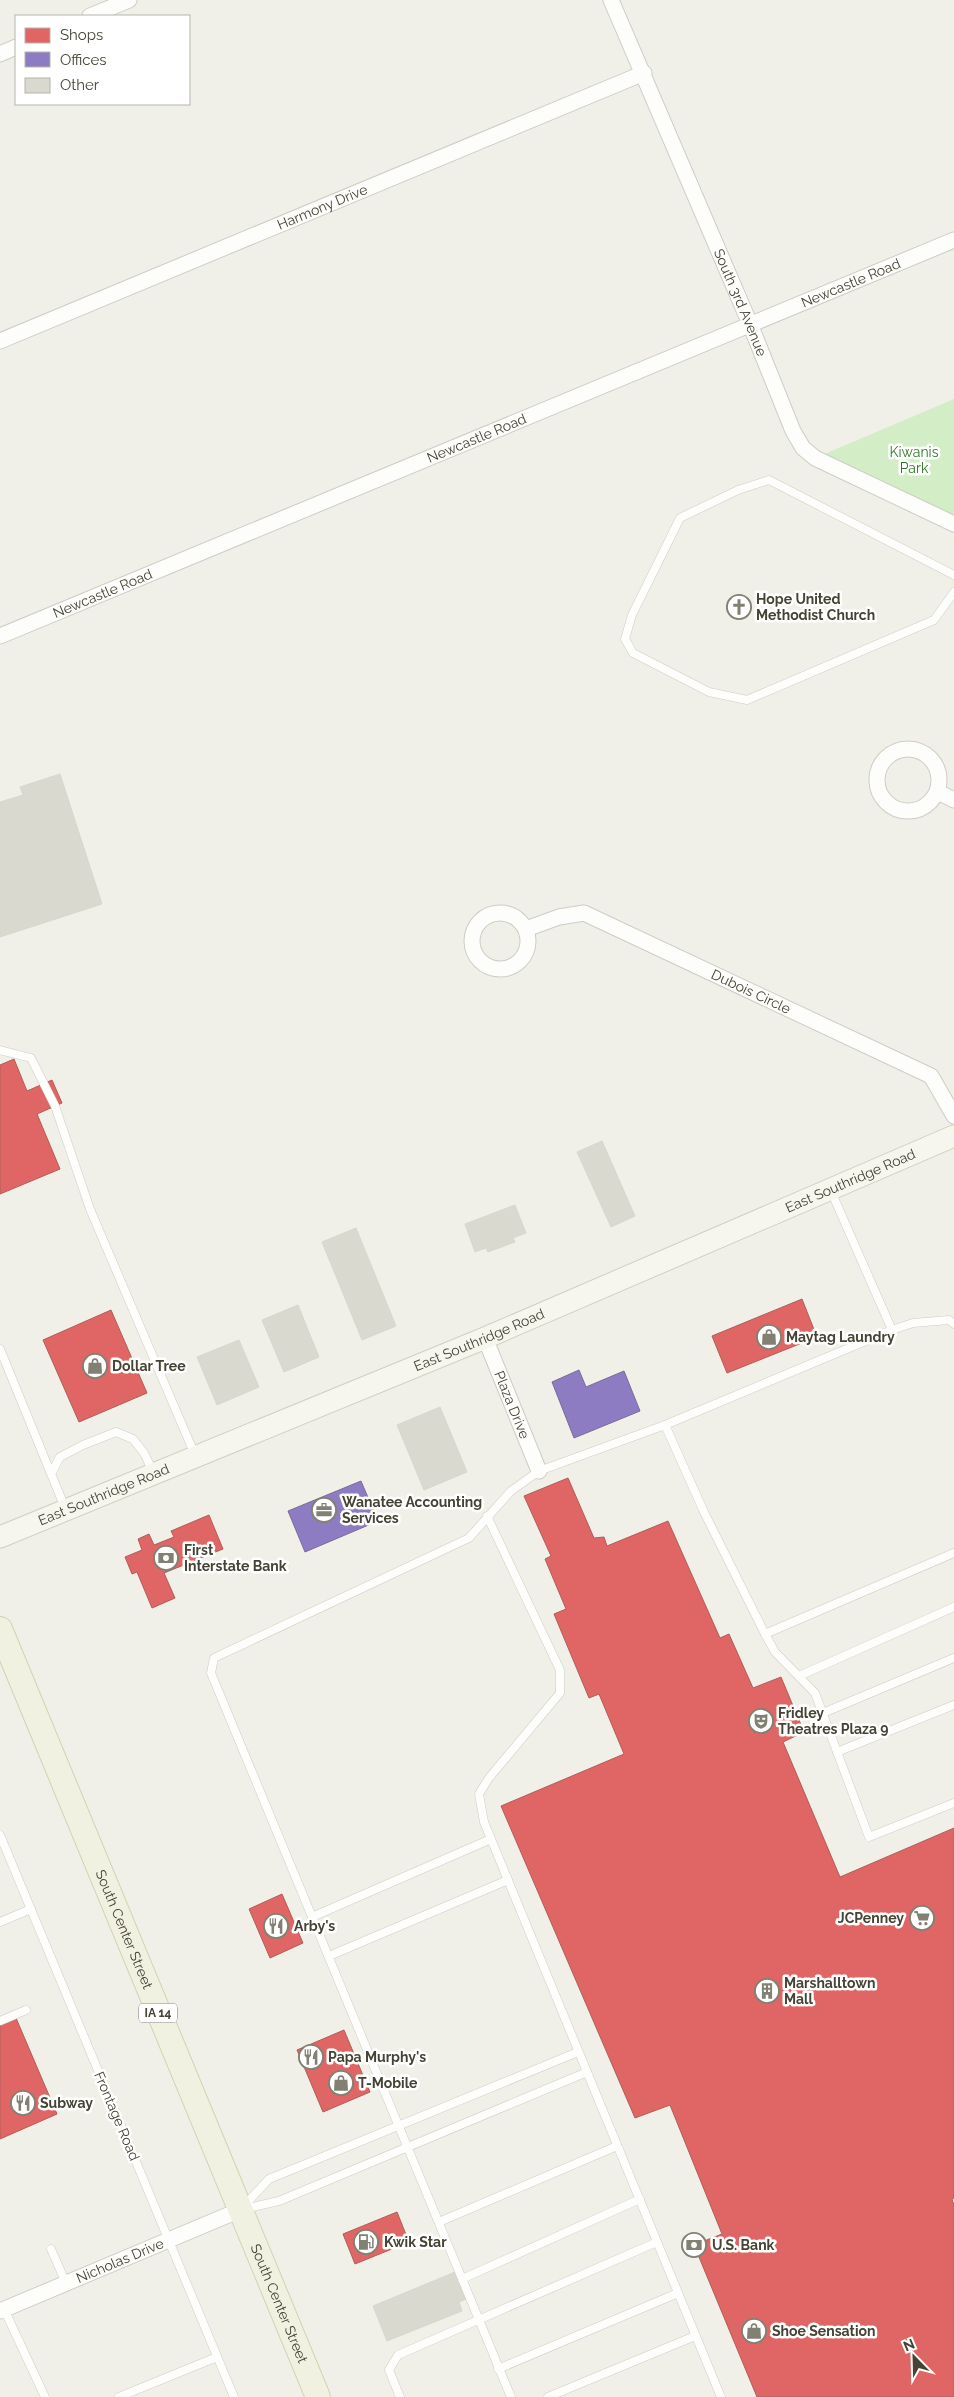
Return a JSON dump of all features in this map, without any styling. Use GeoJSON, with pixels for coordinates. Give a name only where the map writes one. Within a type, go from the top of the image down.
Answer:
{"type":"FeatureCollection","features":[{"type":"Feature","properties":{"kind":"main road","name":"South Center Street"},"geometry":{"type":"LineString","coordinates":[[0,1629],[318,2397]]}},
{"type":"Feature","properties":{"kind":"street"},"geometry":{"type":"LineString","coordinates":[[92,15],[129,0]]}},
{"type":"Feature","properties":{"kind":"street","name":"South 3rd Avenue"},"geometry":{"type":"LineString","coordinates":[[612,0],[750,324],[793,431],[803,448],[815,458],[954,524]]}},
{"type":"Feature","properties":{"kind":"street"},"geometry":{"type":"LineString","coordinates":[[0,54],[15,47]]}},
{"type":"Feature","properties":{"kind":"street","name":"Harmony Drive"},"geometry":{"type":"LineString","coordinates":[[0,341],[644,73]]}},
{"type":"Feature","properties":{"kind":"street","name":"Newcastle Road"},"geometry":{"type":"LineString","coordinates":[[0,636],[954,240]]}},
{"type":"Feature","properties":{"kind":"street"},"geometry":{"type":"LineString","coordinates":[[908,749],[920,752],[931,758],[938,768],[940,780],[938,792],[931,802],[921,809],[909,812],[897,810],[887,803],[880,793],[877,781],[879,769],[886,759],[896,752],[908,749]]}},
{"type":"Feature","properties":{"kind":"street"},"geometry":{"type":"LineString","coordinates":[[938,792],[954,800]]}},
{"type":"Feature","properties":{"kind":"street","name":"Dubois Circle"},"geometry":{"type":"LineString","coordinates":[[526,929],[559,917],[584,913],[931,1076],[954,1116]]}},
{"type":"Feature","properties":{"kind":"street","name":"East Southridge Road"},"geometry":{"type":"LineString","coordinates":[[0,1537],[484,1338],[954,1136]]}},
{"type":"Feature","properties":{"kind":"street","name":"Plaza Drive"},"geometry":{"type":"LineString","coordinates":[[484,1338],[539,1471]]}},
{"type":"Feature","properties":{"kind":"street","name":"Nicholas Drive"},"geometry":{"type":"LineString","coordinates":[[2,2310],[240,2210]]}},
{"type":"Feature","properties":{"kind":"lane"},"geometry":{"type":"LineString","coordinates":[[954,575],[768,480],[738,490],[680,518],[632,615],[625,639],[633,653],[709,692],[747,700],[934,620],[954,592]]}},
{"type":"Feature","properties":{"kind":"lane"},"geometry":{"type":"LineString","coordinates":[[0,1050],[3,1049],[31,1058],[45,1083],[55,1106],[90,1208],[196,1457]]}},
{"type":"Feature","properties":{"kind":"lane"},"geometry":{"type":"LineString","coordinates":[[830,1190],[892,1330]]}},
{"type":"Feature","properties":{"kind":"lane"},"geometry":{"type":"LineString","coordinates":[[511,2397],[211,1673],[214,1658],[469,1538],[486,1516],[511,1491],[539,1471],[665,1425],[892,1330],[913,1323],[949,1320],[954,1324]]}},
{"type":"Feature","properties":{"kind":"lane"},"geometry":{"type":"LineString","coordinates":[[0,1349],[66,1510]]}},
{"type":"Feature","properties":{"kind":"lane"},"geometry":{"type":"LineString","coordinates":[[665,1425],[704,1512],[775,1652],[815,1692],[869,1837],[954,1803]]}},
{"type":"Feature","properties":{"kind":"lane"},"geometry":{"type":"LineString","coordinates":[[52,1472],[60,1456],[82,1444],[116,1432],[133,1439],[144,1453],[154,1474]]}},
{"type":"Feature","properties":{"kind":"lane"},"geometry":{"type":"LineString","coordinates":[[486,1516],[560,1670],[560,1694],[489,1778],[478,1794],[484,1822],[695,2336],[722,2397]]}},
{"type":"Feature","properties":{"kind":"lane"},"geometry":{"type":"LineString","coordinates":[[765,1634],[954,1552]]}},
{"type":"Feature","properties":{"kind":"lane"},"geometry":{"type":"LineString","coordinates":[[799,1676],[954,1607]]}},
{"type":"Feature","properties":{"kind":"lane"},"geometry":{"type":"LineString","coordinates":[[823,1713],[954,1658]]}},
{"type":"Feature","properties":{"kind":"lane"},"geometry":{"type":"LineString","coordinates":[[837,1752],[954,1705]]}},
{"type":"Feature","properties":{"kind":"lane","name":"Frontage Road"},"geometry":{"type":"LineString","coordinates":[[0,1835],[234,2397]]}},
{"type":"Feature","properties":{"kind":"lane"},"geometry":{"type":"LineString","coordinates":[[312,1916],[491,1839]]}},
{"type":"Feature","properties":{"kind":"lane"},"geometry":{"type":"LineString","coordinates":[[329,1956],[508,1880]]}},
{"type":"Feature","properties":{"kind":"lane"},"geometry":{"type":"LineString","coordinates":[[0,1922],[31,1909]]}},
{"type":"Feature","properties":{"kind":"lane"},"geometry":{"type":"LineString","coordinates":[[0,2021],[26,2010]]}},
{"type":"Feature","properties":{"kind":"lane"},"geometry":{"type":"LineString","coordinates":[[240,2210],[269,2179],[578,2052]]}},
{"type":"Feature","properties":{"kind":"lane"},"geometry":{"type":"LineString","coordinates":[[240,2210],[279,2201],[587,2072]]}},
{"type":"Feature","properties":{"kind":"lane"},"geometry":{"type":"LineString","coordinates":[[439,2222],[617,2146]]}},
{"type":"Feature","properties":{"kind":"lane"},"geometry":{"type":"LineString","coordinates":[[462,2279],[640,2199]]}},
{"type":"Feature","properties":{"kind":"lane"},"geometry":{"type":"LineString","coordinates":[[400,2397],[389,2370],[398,2355],[657,2242]]}},
{"type":"Feature","properties":{"kind":"lane"},"geometry":{"type":"LineString","coordinates":[[51,2248],[66,2283]]}},
{"type":"Feature","properties":{"kind":"lane"},"geometry":{"type":"LineString","coordinates":[[498,2369],[678,2293]]}},
{"type":"Feature","properties":{"kind":"lane"},"geometry":{"type":"LineString","coordinates":[[2,2310],[45,2397]]}},
{"type":"Feature","properties":{"kind":"lane"},"geometry":{"type":"LineString","coordinates":[[548,2397],[695,2336]]}},
{"type":"Feature","properties":{"kind":"lane"},"geometry":{"type":"LineString","coordinates":[[119,2397],[217,2357]]}},
{"type":"Feature","properties":{"kind":"green space","name":"Kiwanis Park"},"geometry":{"type":"Polygon","coordinates":[[[954,399],[954,524],[815,458],[954,399]]]}},
{"type":"Feature","properties":{"kind":"building: Shops"},"geometry":{"type":"Polygon","coordinates":[[[14,1059],[27,1091],[52,1080],[62,1103],[37,1114],[60,1169],[0,1194],[0,1065],[14,1059]]]}},
{"type":"Feature","properties":{"kind":"building: Shops"},"geometry":{"type":"Polygon","coordinates":[[[802,1299],[817,1337],[727,1373],[712,1336],[802,1299]]]}},
{"type":"Feature","properties":{"kind":"building: Shops","name":"Dollar Tree"},"geometry":{"type":"Polygon","coordinates":[[[111,1310],[147,1393],[79,1422],[43,1340],[111,1310]]]}},
{"type":"Feature","properties":{"kind":"building: Shops","name":"Marshalltown Mall"},"geometry":{"type":"Polygon","coordinates":[[[568,1478],[594,1538],[604,1537],[607,1546],[668,1521],[720,1638],[729,1634],[753,1688],[781,1677],[804,1732],[783,1742],[840,1877],[954,1828],[954,2198],[952,2199],[954,2205],[954,2397],[757,2397],[694,2245],[722,2234],[670,2105],[635,2118],[501,1806],[624,1754],[599,1694],[589,1698],[554,1614],[566,1609],[545,1559],[551,1556],[524,1496],[568,1478]]]}},
{"type":"Feature","properties":{"kind":"building: Shops"},"geometry":{"type":"Polygon","coordinates":[[[209,1515],[223,1549],[164,1573],[175,1598],[152,1608],[137,1572],[132,1574],[125,1557],[142,1550],[138,1539],[149,1534],[154,1545],[174,1537],[171,1531],[209,1515]]]}},
{"type":"Feature","properties":{"kind":"building: Shops","name":"Arby's"},"geometry":{"type":"Polygon","coordinates":[[[282,1894],[303,1943],[270,1958],[249,1909],[282,1894]]]}},
{"type":"Feature","properties":{"kind":"building: Shops"},"geometry":{"type":"Polygon","coordinates":[[[16,2018],[57,2114],[0,2139],[0,2024],[16,2018]]]}},
{"type":"Feature","properties":{"kind":"building: Shops"},"geometry":{"type":"Polygon","coordinates":[[[344,2030],[370,2092],[323,2112],[297,2050],[344,2030]]]}},
{"type":"Feature","properties":{"kind":"building: Shops"},"geometry":{"type":"Polygon","coordinates":[[[397,2212],[409,2242],[355,2264],[343,2234],[397,2212]]]}},
{"type":"Feature","properties":{"kind":"building: Offices"},"geometry":{"type":"Polygon","coordinates":[[[579,1370],[586,1387],[624,1371],[640,1411],[574,1438],[552,1382],[579,1370]]]}},
{"type":"Feature","properties":{"kind":"building: Offices"},"geometry":{"type":"Polygon","coordinates":[[[361,1481],[378,1521],[305,1552],[288,1511],[361,1481]]]}},
{"type":"Feature","properties":{"kind":"building: Other"},"geometry":{"type":"Polygon","coordinates":[[[60,774],[102,904],[0,937],[0,802],[23,795],[20,787],[60,774]]]}},
{"type":"Feature","properties":{"kind":"building: Other"},"geometry":{"type":"Polygon","coordinates":[[[602,1141],[635,1216],[611,1227],[577,1152],[602,1141]]]}},
{"type":"Feature","properties":{"kind":"building: Other"},"geometry":{"type":"Polygon","coordinates":[[[515,1205],[526,1233],[513,1238],[515,1242],[488,1252],[486,1248],[475,1252],[465,1224],[515,1205]]]}},
{"type":"Feature","properties":{"kind":"building: Other"},"geometry":{"type":"Polygon","coordinates":[[[356,1228],[396,1326],[362,1340],[322,1242],[356,1228]]]}},
{"type":"Feature","properties":{"kind":"building: Other"},"geometry":{"type":"Polygon","coordinates":[[[298,1305],[319,1357],[284,1372],[262,1320],[298,1305]]]}},
{"type":"Feature","properties":{"kind":"building: Other"},"geometry":{"type":"Polygon","coordinates":[[[239,1340],[259,1387],[217,1405],[197,1357],[239,1340]]]}},
{"type":"Feature","properties":{"kind":"building: Other"},"geometry":{"type":"Polygon","coordinates":[[[440,1407],[467,1472],[424,1490],[397,1425],[440,1407]]]}},
{"type":"Feature","properties":{"kind":"building: Other"},"geometry":{"type":"Polygon","coordinates":[[[455,2272],[466,2299],[459,2302],[462,2311],[387,2341],[373,2306],[455,2272]]]}},
{"type":"Feature","properties":{"kind":"place","name":"Hope United Methodist Church"},"geometry":{"type":"Point","coordinates":[739,607]}},
{"type":"Feature","properties":{"kind":"place","name":"Maytag Laundry"},"geometry":{"type":"Point","coordinates":[769,1337]}},
{"type":"Feature","properties":{"kind":"place","name":"Dollar Tree"},"geometry":{"type":"Point","coordinates":[95,1366]}},
{"type":"Feature","properties":{"kind":"place","name":"Wanatee Accounting Services"},"geometry":{"type":"Point","coordinates":[324,1510]}},
{"type":"Feature","properties":{"kind":"place","name":"First Interstate Bank"},"geometry":{"type":"Point","coordinates":[166,1558]}},
{"type":"Feature","properties":{"kind":"place","name":"Fridley Theatres Plaza 9"},"geometry":{"type":"Point","coordinates":[761,1721]}},
{"type":"Feature","properties":{"kind":"place","name":"JCPenney"},"geometry":{"type":"Point","coordinates":[922,1918]}},
{"type":"Feature","properties":{"kind":"place","name":"Arby's"},"geometry":{"type":"Point","coordinates":[276,1926]}},
{"type":"Feature","properties":{"kind":"place","name":"Marshalltown Mall"},"geometry":{"type":"Point","coordinates":[767,1991]}},
{"type":"Feature","properties":{"kind":"place","name":"Papa Murphy's"},"geometry":{"type":"Point","coordinates":[311,2057]}},
{"type":"Feature","properties":{"kind":"place","name":"T-Mobile"},"geometry":{"type":"Point","coordinates":[341,2083]}},
{"type":"Feature","properties":{"kind":"place","name":"Subway"},"geometry":{"type":"Point","coordinates":[23,2103]}},
{"type":"Feature","properties":{"kind":"place","name":"Kwik Star"},"geometry":{"type":"Point","coordinates":[366,2242]}},
{"type":"Feature","properties":{"kind":"place","name":"U.S. Bank"},"geometry":{"type":"Point","coordinates":[694,2245]}},
{"type":"Feature","properties":{"kind":"place","name":"Shoe Sensation"},"geometry":{"type":"Point","coordinates":[754,2331]}}]}
